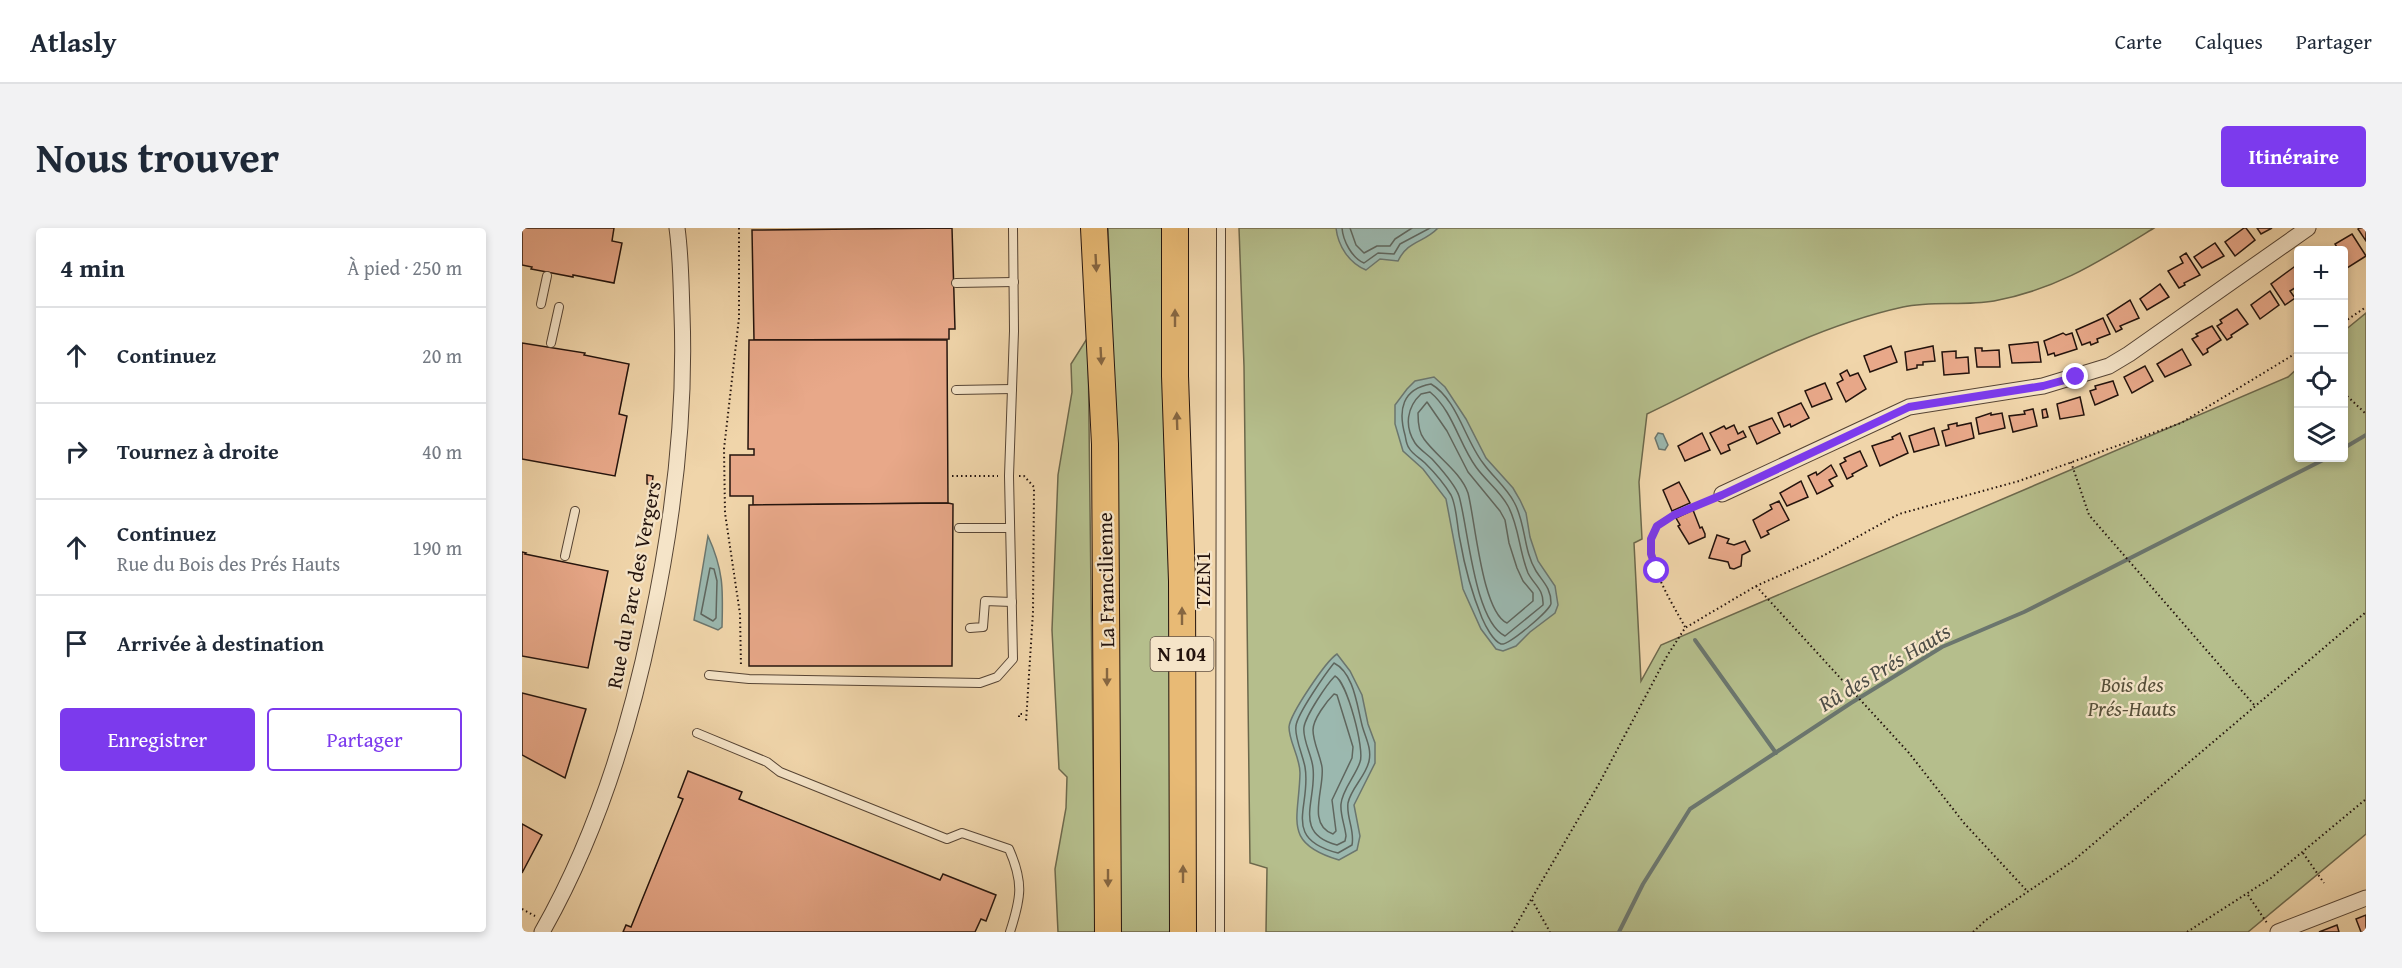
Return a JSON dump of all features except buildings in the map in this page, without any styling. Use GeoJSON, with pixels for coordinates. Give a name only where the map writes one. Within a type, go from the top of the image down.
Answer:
{"type":"FeatureCollection","features":[{"type":"Feature","properties":{"kind":"highway","name":"La Francilienne"},"geometry":{"type":"LineString","coordinates":[[1094,228],[1105,444],[1108,932]]}},
{"type":"Feature","properties":{"kind":"highway","name":"N 104"},"geometry":{"type":"LineString","coordinates":[[1174,228],[1175,376],[1182,581],[1183,932]]}},
{"type":"Feature","properties":{"kind":"street","name":"Rue du Parc des Vergers"},"geometry":{"type":"LineString","coordinates":[[542,932],[577,862],[603,801],[634,700],[662,573],[680,445],[684,359],[677,228]]}},
{"type":"Feature","properties":{"kind":"street"},"geometry":{"type":"LineString","coordinates":[[1722,495],[1909,407],[2043,386],[2109,366],[2308,228]]}},
{"type":"Feature","properties":{"kind":"street"},"geometry":{"type":"LineString","coordinates":[[2273,928],[2366,898]]}},
{"type":"Feature","properties":{"kind":"lane"},"geometry":{"type":"LineString","coordinates":[[709,675],[741,679],[980,683],[997,677],[1013,659],[1010,528],[1013,228]]}},
{"type":"Feature","properties":{"kind":"lane","name":"TZEN1"},"geometry":{"type":"LineString","coordinates":[[1220,932],[1221,228]]}},
{"type":"Feature","properties":{"kind":"lane"},"geometry":{"type":"LineString","coordinates":[[541,304],[547,276]]}},
{"type":"Feature","properties":{"kind":"lane"},"geometry":{"type":"LineString","coordinates":[[956,283],[1014,282]]}},
{"type":"Feature","properties":{"kind":"lane"},"geometry":{"type":"LineString","coordinates":[[552,343],[559,307]]}},
{"type":"Feature","properties":{"kind":"lane"},"geometry":{"type":"LineString","coordinates":[[956,390],[1012,389]]}},
{"type":"Feature","properties":{"kind":"lane"},"geometry":{"type":"LineString","coordinates":[[566,556],[574,511]]}},
{"type":"Feature","properties":{"kind":"lane"},"geometry":{"type":"LineString","coordinates":[[959,528],[1010,528]]}},
{"type":"Feature","properties":{"kind":"lane"},"geometry":{"type":"LineString","coordinates":[[970,628],[983,627],[985,601],[1012,602]]}},
{"type":"Feature","properties":{"kind":"lane"},"geometry":{"type":"LineString","coordinates":[[697,733],[767,762],[780,772],[947,840],[962,833],[1009,849],[1018,870],[1020,902],[1010,932]]}},
{"type":"Feature","properties":{"kind":"path"},"geometry":{"type":"LineString","coordinates":[[739,228],[739,318],[724,449],[725,513],[740,614],[741,679]]}},
{"type":"Feature","properties":{"kind":"path"},"geometry":{"type":"LineString","coordinates":[[2348,319],[2366,307]]}},
{"type":"Feature","properties":{"kind":"path"},"geometry":{"type":"LineString","coordinates":[[1512,932],[1685,628],[1756,586],[1819,558],[1899,514],[2019,481],[2181,423],[2296,354]]}},
{"type":"Feature","properties":{"kind":"path"},"geometry":{"type":"LineString","coordinates":[[2348,398],[2366,414]]}},
{"type":"Feature","properties":{"kind":"path"},"geometry":{"type":"LineString","coordinates":[[2071,462],[2089,515],[2255,706]]}},
{"type":"Feature","properties":{"kind":"path"},"geometry":{"type":"LineString","coordinates":[[1685,628],[1654,563],[1651,539],[1657,526],[1663,521],[1722,495]]}},
{"type":"Feature","properties":{"kind":"path"},"geometry":{"type":"LineString","coordinates":[[1756,586],[1909,753],[1964,823],[2028,892]]}},
{"type":"Feature","properties":{"kind":"path"},"geometry":{"type":"LineString","coordinates":[[1026,722],[1034,612]]}},
{"type":"Feature","properties":{"kind":"path"},"geometry":{"type":"LineString","coordinates":[[1973,932],[2073,861],[2366,612]]}},
{"type":"Feature","properties":{"kind":"path"},"geometry":{"type":"LineString","coordinates":[[1019,717],[1019,714],[1027,714]]}},
{"type":"Feature","properties":{"kind":"path"},"geometry":{"type":"LineString","coordinates":[[2187,932],[2271,878],[2366,799]]}},
{"type":"Feature","properties":{"kind":"path"},"geometry":{"type":"LineString","coordinates":[[2303,852],[2324,883]]}},
{"type":"Feature","properties":{"kind":"path"},"geometry":{"type":"LineString","coordinates":[[2248,894],[2273,928]]}},
{"type":"Feature","properties":{"kind":"path"},"geometry":{"type":"LineString","coordinates":[[1531,899],[1550,932]]}},
{"type":"Feature","properties":{"kind":"green space"},"geometry":{"type":"Polygon","coordinates":[[[1108,228],[1166,228],[1171,436],[1172,932],[1119,932],[1113,360],[1108,228]]]}},
{"type":"Feature","properties":{"kind":"green space","name":"Bois des Prés-Hauts"},"geometry":{"type":"Polygon","coordinates":[[[1239,228],[2154,228],[2078,272],[2038,289],[1994,301],[1914,305],[1869,316],[1772,353],[1647,414],[1639,482],[1642,539],[1634,543],[1641,681],[1661,645],[2288,377],[2294,372],[2294,462],[2348,462],[2348,328],[2366,313],[2366,834],[2248,932],[1266,932],[1267,868],[1250,863],[1244,366],[1239,228]]]}},
{"type":"Feature","properties":{"kind":"green space"},"geometry":{"type":"Polygon","coordinates":[[[1088,337],[1095,932],[1058,932],[1055,869],[1066,808],[1067,777],[1059,769],[1052,630],[1058,475],[1072,392],[1071,364],[1088,337]]]}},
{"type":"Feature","properties":{"kind":"water"},"geometry":{"type":"Polygon","coordinates":[[[1336,228],[1438,228],[1406,249],[1398,261],[1380,259],[1366,270],[1354,263],[1345,253],[1336,228]]]}},
{"type":"Feature","properties":{"kind":"water"},"geometry":{"type":"Polygon","coordinates":[[[1434,377],[1445,387],[1466,419],[1486,458],[1513,488],[1520,500],[1526,513],[1530,537],[1538,561],[1555,586],[1558,605],[1555,613],[1516,646],[1503,651],[1496,649],[1481,629],[1463,589],[1446,499],[1423,469],[1403,451],[1395,424],[1395,405],[1407,389],[1415,381],[1434,377]]]}},
{"type":"Feature","properties":{"kind":"water"},"geometry":{"type":"Polygon","coordinates":[[[1658,433],[1663,434],[1668,445],[1665,450],[1659,449],[1655,438],[1658,433]]]}},
{"type":"Feature","properties":{"kind":"water"},"geometry":{"type":"Polygon","coordinates":[[[708,536],[720,570],[722,627],[718,630],[694,620],[708,536]]]}},
{"type":"Feature","properties":{"kind":"water"},"geometry":{"type":"Polygon","coordinates":[[[1337,654],[1350,671],[1362,695],[1375,743],[1375,763],[1354,805],[1360,836],[1357,850],[1339,860],[1309,846],[1301,837],[1297,817],[1300,767],[1289,727],[1295,711],[1309,688],[1337,654]]]}},
{"type":"Feature","properties":{"kind":"waterway","name":"Rû des Prés Hauts"},"geometry":{"type":"LineString","coordinates":[[2348,446],[2366,435]]}},
{"type":"Feature","properties":{"kind":"waterway","name":"Rû des Prés Hauts"},"geometry":{"type":"LineString","coordinates":[[1619,932],[1643,884],[1690,809],[1851,703],[1942,647],[2024,612],[2319,462]]}},
{"type":"Feature","properties":{"kind":"waterway"},"geometry":{"type":"LineString","coordinates":[[1695,640],[1776,753]]}},
{"type":"Feature","properties":{"kind":"route"},"geometry":{"type":"LineString","coordinates":[[1657,571],[1650,547],[1653,532],[1663,521],[1674,515],[1722,495],[1909,407],[2043,386],[2076,377]]}}]}
